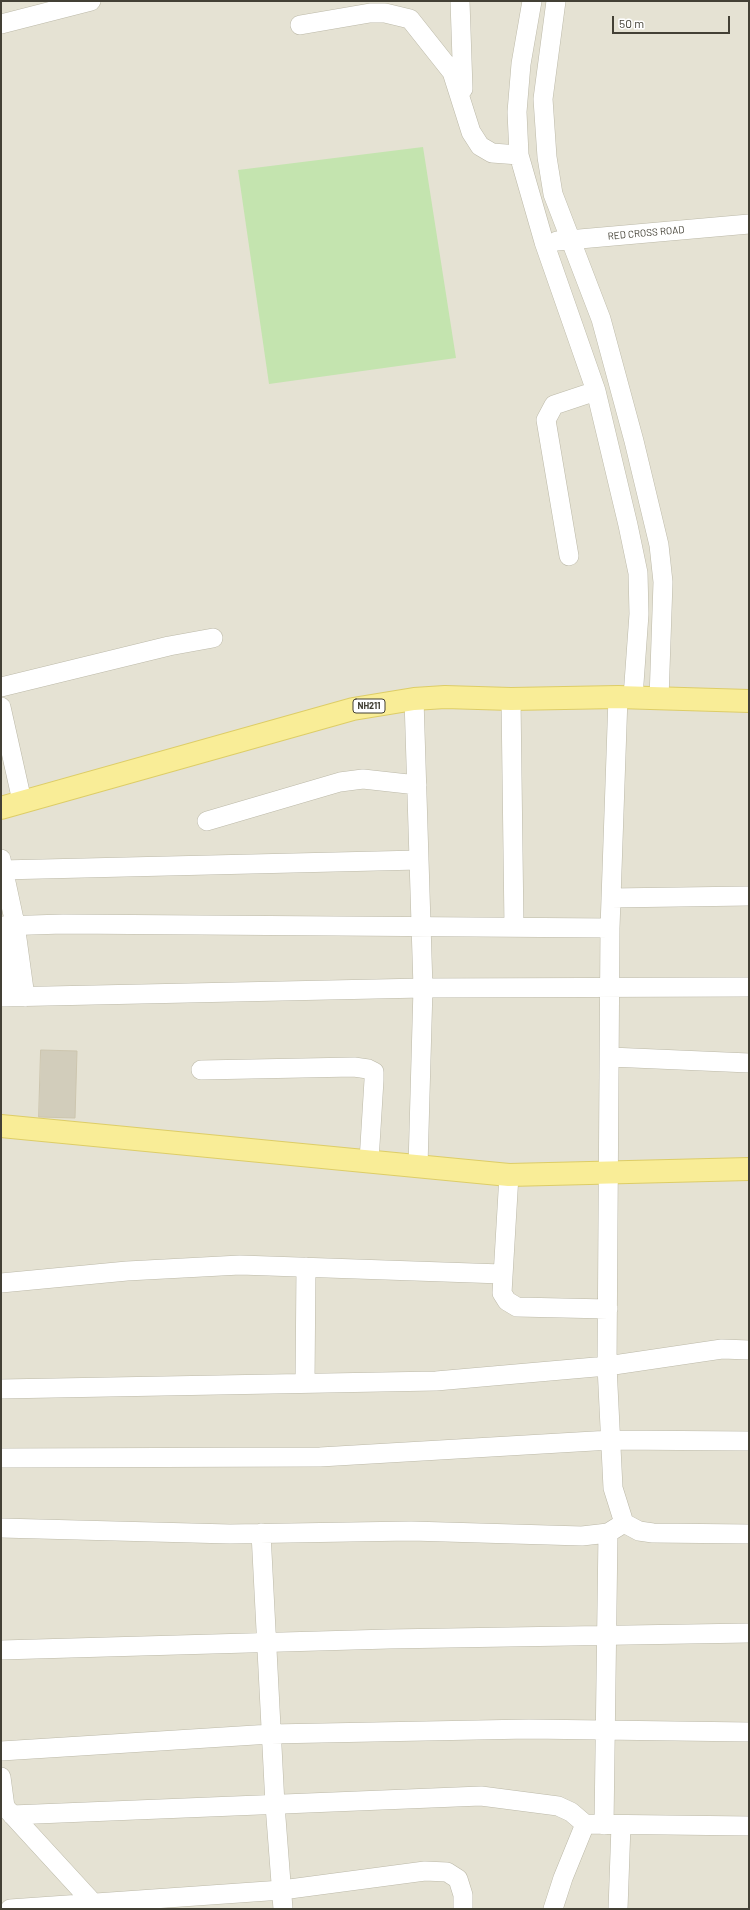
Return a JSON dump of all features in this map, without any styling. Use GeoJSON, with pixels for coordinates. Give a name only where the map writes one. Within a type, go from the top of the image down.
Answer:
{"type":"FeatureCollection","features":[{"type":"Feature","properties":{"kind":"main road","name":"NH211"},"geometry":{"type":"LineString","coordinates":[[1,808],[353,709],[414,699],[445,697],[511,699],[626,697],[749,701]]}},
{"type":"Feature","properties":{"kind":"main road"},"geometry":{"type":"LineString","coordinates":[[1,1126],[509,1175],[749,1169]]}},
{"type":"Feature","properties":{"kind":"street"},"geometry":{"type":"LineString","coordinates":[[1,24],[91,1]]}},
{"type":"Feature","properties":{"kind":"street"},"geometry":{"type":"LineString","coordinates":[[460,1],[464,105]]}},
{"type":"Feature","properties":{"kind":"street"},"geometry":{"type":"LineString","coordinates":[[532,1],[521,64],[517,112],[519,155],[544,242],[596,391],[638,573],[639,614],[626,697],[610,928],[611,988],[607,1366],[613,1488],[624,1523],[639,1531],[652,1533],[749,1534]]}},
{"type":"Feature","properties":{"kind":"street"},"geometry":{"type":"LineString","coordinates":[[556,1],[543,98],[547,157],[553,194],[569,240],[601,319],[659,545],[663,582],[658,698]]}},
{"type":"Feature","properties":{"kind":"street"},"geometry":{"type":"LineString","coordinates":[[300,25],[377,13],[385,13],[410,19],[452,72],[472,132],[480,146],[492,153],[519,155]]}},
{"type":"Feature","properties":{"kind":"street","name":"RED CROSS ROAD"},"geometry":{"type":"LineString","coordinates":[[544,242],[749,224]]}},
{"type":"Feature","properties":{"kind":"street"},"geometry":{"type":"LineString","coordinates":[[569,556],[546,420],[554,405],[596,391]]}},
{"type":"Feature","properties":{"kind":"street"},"geometry":{"type":"LineString","coordinates":[[1,687],[169,646],[212,638]]}},
{"type":"Feature","properties":{"kind":"street"},"geometry":{"type":"LineString","coordinates":[[414,699],[423,988],[418,1166]]}},
{"type":"Feature","properties":{"kind":"street"},"geometry":{"type":"LineString","coordinates":[[511,699],[514,927]]}},
{"type":"Feature","properties":{"kind":"street"},"geometry":{"type":"LineString","coordinates":[[1,707],[22,802]]}},
{"type":"Feature","properties":{"kind":"street"},"geometry":{"type":"LineString","coordinates":[[207,821],[340,782],[363,779],[417,785]]}},
{"type":"Feature","properties":{"kind":"street"},"geometry":{"type":"LineString","coordinates":[[12,997],[8,925],[2,867],[419,860]]}},
{"type":"Feature","properties":{"kind":"street"},"geometry":{"type":"LineString","coordinates":[[611,898],[749,896]]}},
{"type":"Feature","properties":{"kind":"street"},"geometry":{"type":"LineString","coordinates":[[8,925],[610,928]]}},
{"type":"Feature","properties":{"kind":"street"},"geometry":{"type":"LineString","coordinates":[[1,936],[12,997]]}},
{"type":"Feature","properties":{"kind":"street"},"geometry":{"type":"LineString","coordinates":[[12,997],[423,988],[749,987]]}},
{"type":"Feature","properties":{"kind":"street"},"geometry":{"type":"LineString","coordinates":[[610,1057],[749,1063]]}},
{"type":"Feature","properties":{"kind":"street"},"geometry":{"type":"LineString","coordinates":[[201,1070],[354,1067],[368,1069],[374,1072],[369,1162]]}},
{"type":"Feature","properties":{"kind":"street"},"geometry":{"type":"LineString","coordinates":[[509,1175],[502,1274],[502,1292],[507,1301],[516,1307],[608,1309]]}},
{"type":"Feature","properties":{"kind":"street"},"geometry":{"type":"LineString","coordinates":[[1,1283],[83,1274],[240,1265],[502,1274]]}},
{"type":"Feature","properties":{"kind":"street"},"geometry":{"type":"LineString","coordinates":[[305,1383],[306,1267]]}},
{"type":"Feature","properties":{"kind":"street"},"geometry":{"type":"LineString","coordinates":[[1,1389],[436,1381],[607,1366],[722,1349],[749,1350]]}},
{"type":"Feature","properties":{"kind":"street"},"geometry":{"type":"LineString","coordinates":[[1,1458],[320,1457],[611,1440],[749,1441]]}},
{"type":"Feature","properties":{"kind":"street"},"geometry":{"type":"LineString","coordinates":[[1,1528],[260,1533],[411,1531],[582,1536],[608,1533],[624,1523]]}},
{"type":"Feature","properties":{"kind":"street"},"geometry":{"type":"LineString","coordinates":[[260,1533],[275,1805],[283,1909]]}},
{"type":"Feature","properties":{"kind":"street"},"geometry":{"type":"LineString","coordinates":[[608,1533],[606,1730],[618,1909]]}},
{"type":"Feature","properties":{"kind":"street"},"geometry":{"type":"LineString","coordinates":[[1,1650],[266,1642],[749,1633]]}},
{"type":"Feature","properties":{"kind":"street"},"geometry":{"type":"LineString","coordinates":[[1,1751],[271,1734],[521,1729],[749,1732]]}},
{"type":"Feature","properties":{"kind":"street"},"geometry":{"type":"LineString","coordinates":[[1,1777],[6,1806],[94,1904]]}},
{"type":"Feature","properties":{"kind":"street"},"geometry":{"type":"LineString","coordinates":[[6,1806],[275,1805],[481,1796],[558,1806],[571,1812],[585,1824],[749,1826]]}},
{"type":"Feature","properties":{"kind":"street"},"geometry":{"type":"LineString","coordinates":[[553,1909],[563,1878],[585,1824]]}},
{"type":"Feature","properties":{"kind":"street"},"geometry":{"type":"LineString","coordinates":[[10,1909],[282,1890],[425,1871],[447,1872],[458,1879],[463,1895],[463,1909]]}},
{"type":"Feature","properties":{"kind":"shaded area"},"geometry":{"type":"Polygon","coordinates":[[[1,1],[749,1],[749,1909],[1,1909],[1,1]]]}},
{"type":"Feature","properties":{"kind":"green space"},"geometry":{"type":"Polygon","coordinates":[[[423,147],[456,358],[269,384],[238,170],[423,147]]]}},
{"type":"Feature","properties":{"kind":"building"},"geometry":{"type":"Polygon","coordinates":[[[41,1050],[77,1051],[75,1118],[39,1117],[41,1050]]]}}]}
